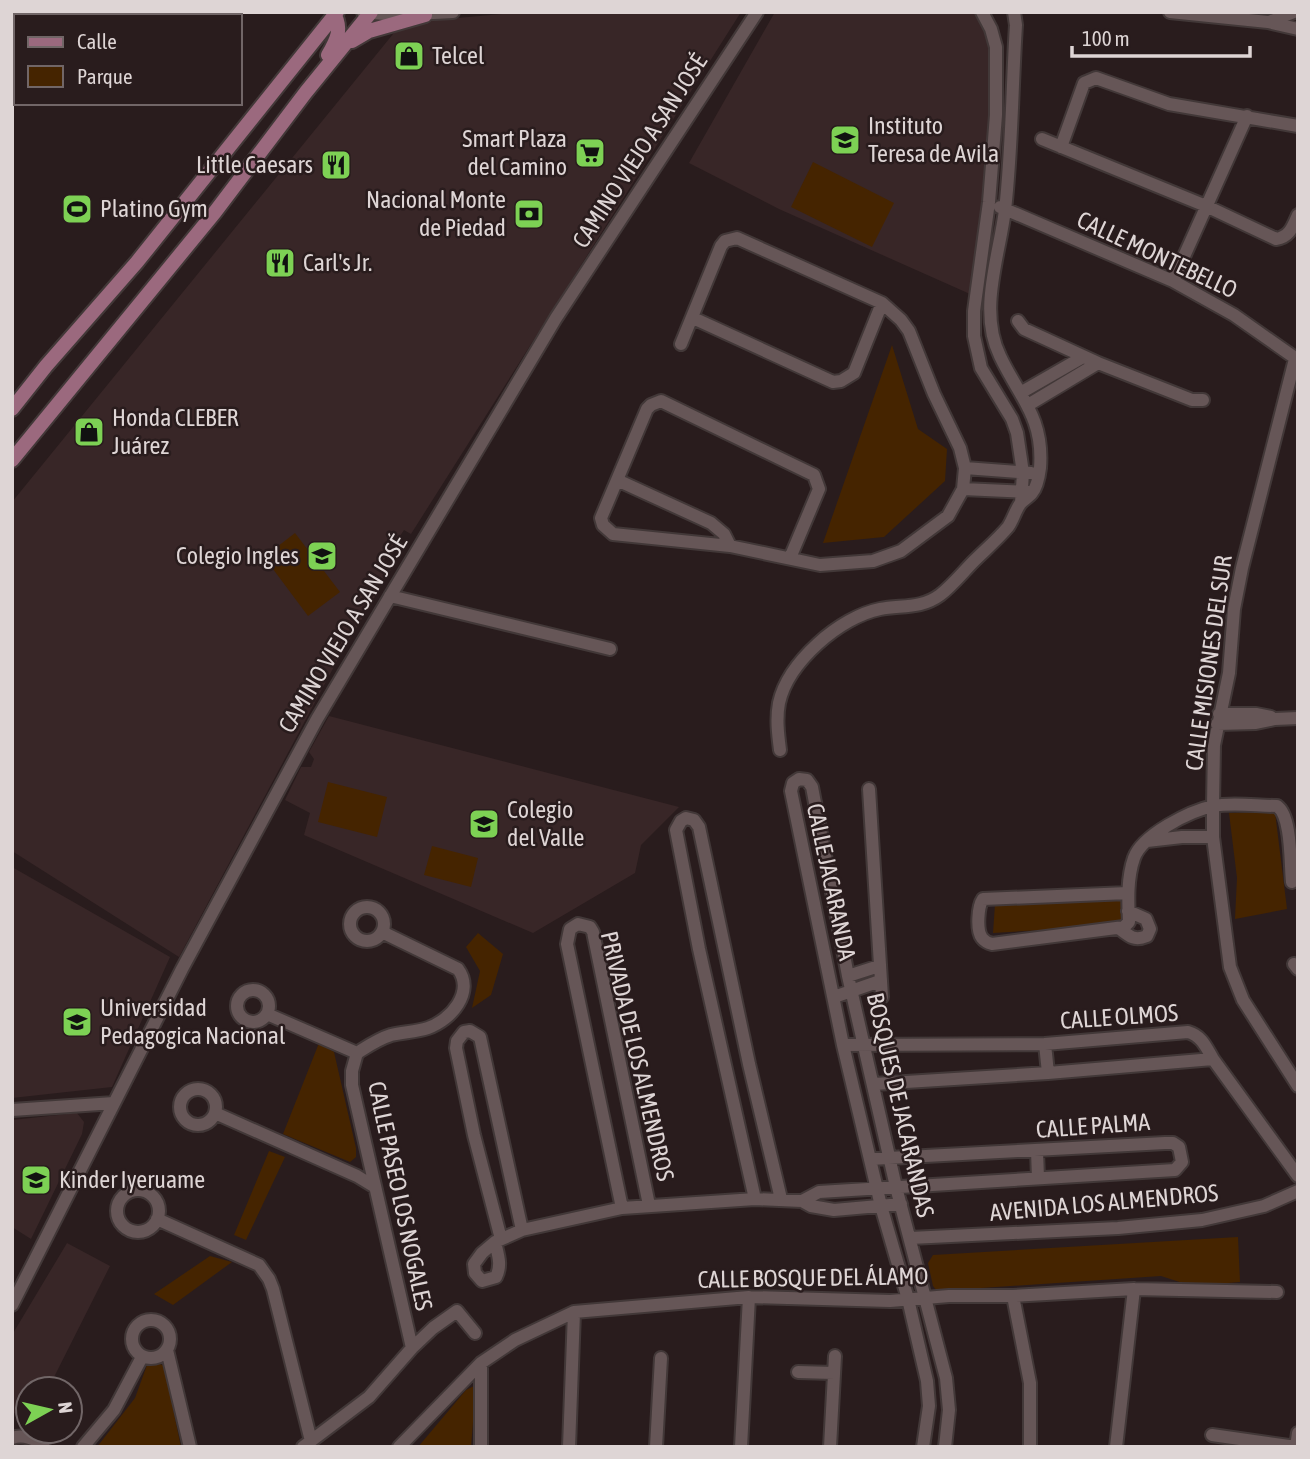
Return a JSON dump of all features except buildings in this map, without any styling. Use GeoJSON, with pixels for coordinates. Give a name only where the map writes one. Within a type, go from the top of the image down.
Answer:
{"type":"FeatureCollection","features":[{"type":"Feature","properties":{"kind":"main road"},"geometry":{"type":"LineString","coordinates":[[12,409],[152,244],[335,13],[339,23],[338,35],[306,92]]}},
{"type":"Feature","properties":{"kind":"main road"},"geometry":{"type":"LineString","coordinates":[[12,460],[215,212],[368,13]]}},
{"type":"Feature","properties":{"kind":"main road"},"geometry":{"type":"LineString","coordinates":[[345,45],[369,31],[425,15]]}},
{"type":"Feature","properties":{"kind":"street"},"geometry":{"type":"LineString","coordinates":[[130,14],[156,12]]}},
{"type":"Feature","properties":{"kind":"street"},"geometry":{"type":"LineString","coordinates":[[368,13],[425,15],[453,12]]}},
{"type":"Feature","properties":{"kind":"street","name":"CAMINO VIEJO A SAN JOSÉ"},"geometry":{"type":"LineString","coordinates":[[12,1305],[295,757],[556,318],[757,12]]}},
{"type":"Feature","properties":{"kind":"street"},"geometry":{"type":"LineString","coordinates":[[982,12],[996,47],[997,69],[989,202],[974,311],[974,336],[981,368],[1012,419],[1017,433],[1025,496]]}},
{"type":"Feature","properties":{"kind":"street"},"geometry":{"type":"LineString","coordinates":[[780,750],[777,723],[779,702],[785,684],[800,663],[832,632],[864,614],[881,609],[925,604],[941,594],[1008,527],[1039,473],[1039,441],[1028,405],[1000,357],[990,315],[1005,209],[1016,25],[1014,12]]}},
{"type":"Feature","properties":{"kind":"street"},"geometry":{"type":"LineString","coordinates":[[1170,12],[1268,22],[1298,29]]}},
{"type":"Feature","properties":{"kind":"street"},"geometry":{"type":"LineString","coordinates":[[1268,22],[1294,12]]}},
{"type":"Feature","properties":{"kind":"street"},"geometry":{"type":"LineString","coordinates":[[1060,147],[1084,83],[1096,78],[1169,104],[1298,126]]}},
{"type":"Feature","properties":{"kind":"street"},"geometry":{"type":"LineString","coordinates":[[1173,281],[1247,116]]}},
{"type":"Feature","properties":{"kind":"street"},"geometry":{"type":"LineString","coordinates":[[1042,139],[1206,206],[1276,239],[1290,232],[1298,215]]}},
{"type":"Feature","properties":{"kind":"street","name":"CALLE MONTEBELLO"},"geometry":{"type":"LineString","coordinates":[[989,202],[1173,281],[1234,315],[1296,359]]}},
{"type":"Feature","properties":{"kind":"street"},"geometry":{"type":"LineString","coordinates":[[681,344],[721,246],[725,241],[737,238],[882,303],[909,331],[926,376],[960,448],[965,468],[963,489],[948,516],[901,551],[873,561],[820,565],[730,546],[612,534],[603,525],[601,518],[648,409],[662,401],[814,475],[819,489],[790,558]]}},
{"type":"Feature","properties":{"kind":"street"},"geometry":{"type":"LineString","coordinates":[[693,318],[834,382],[854,373],[882,303]]}},
{"type":"Feature","properties":{"kind":"street"},"geometry":{"type":"LineString","coordinates":[[1018,321],[1024,329],[1083,357],[1192,400],[1203,400]]}},
{"type":"Feature","properties":{"kind":"street"},"geometry":{"type":"LineString","coordinates":[[1021,392],[1083,357]]}},
{"type":"Feature","properties":{"kind":"street","name":"CALLE MISIONES DEL SUR"},"geometry":{"type":"LineString","coordinates":[[1296,359],[1242,568],[1234,609],[1229,673],[1218,719],[1213,837],[1227,951],[1233,976],[1244,1000],[1298,1086]]}},
{"type":"Feature","properties":{"kind":"street"},"geometry":{"type":"LineString","coordinates":[[1028,405],[1098,363]]}},
{"type":"Feature","properties":{"kind":"street"},"geometry":{"type":"LineString","coordinates":[[965,468],[1039,473]]}},
{"type":"Feature","properties":{"kind":"street"},"geometry":{"type":"LineString","coordinates":[[617,480],[711,523],[724,534],[730,546]]}},
{"type":"Feature","properties":{"kind":"street"},"geometry":{"type":"LineString","coordinates":[[963,489],[1025,496]]}},
{"type":"Feature","properties":{"kind":"street"},"geometry":{"type":"LineString","coordinates":[[390,596],[610,649]]}},
{"type":"Feature","properties":{"kind":"street"},"geometry":{"type":"LineString","coordinates":[[1218,719],[1256,723],[1298,718]]}},
{"type":"Feature","properties":{"kind":"street","name":"BOSQUES DE JACARANDAS"},"geometry":{"type":"LineString","coordinates":[[799,779],[807,780],[812,787],[848,976],[896,1186],[927,1297],[949,1394],[945,1447]]}},
{"type":"Feature","properties":{"kind":"street","name":"CALLE JACARANDA"},"geometry":{"type":"LineString","coordinates":[[799,779],[793,783],[791,791],[844,1045],[881,1206],[908,1299],[929,1394],[923,1447]]}},
{"type":"Feature","properties":{"kind":"street","name":"CALLE JACARANDA"},"geometry":{"type":"LineString","coordinates":[[869,789],[882,997]]}},
{"type":"Feature","properties":{"kind":"street"},"geometry":{"type":"LineString","coordinates":[[1128,893],[988,897],[979,905],[980,935],[992,944],[1120,929],[1127,925],[1128,893],[1135,856],[1158,831],[1213,806],[1277,806],[1282,809],[1286,819],[1292,882]]}},
{"type":"Feature","properties":{"kind":"street"},"geometry":{"type":"LineString","coordinates":[[755,1199],[724,1070],[676,830],[686,818],[694,820],[699,827],[781,1199]]}},
{"type":"Feature","properties":{"kind":"street"},"geometry":{"type":"LineString","coordinates":[[1180,819],[1182,837]]}},
{"type":"Feature","properties":{"kind":"street"},"geometry":{"type":"LineString","coordinates":[[1147,842],[1182,837],[1213,837]]}},
{"type":"Feature","properties":{"kind":"street"},"geometry":{"type":"LineString","coordinates":[[814,900],[833,896]]}},
{"type":"Feature","properties":{"kind":"street"},"geometry":{"type":"LineString","coordinates":[[1120,929],[1132,938],[1140,940],[1147,936],[1150,929],[1146,919],[1128,911]]}},
{"type":"Feature","properties":{"kind":"street","name":"PRIVADA DE LOS ALMENDROS"},"geometry":{"type":"LineString","coordinates":[[622,1208],[567,944],[570,929],[578,924],[590,927],[593,932],[649,1205]]}},
{"type":"Feature","properties":{"kind":"street"},"geometry":{"type":"LineString","coordinates":[[267,1014],[357,1053],[391,1035],[423,1029],[440,1022],[460,1002],[464,992],[463,975],[458,969],[382,932]]}},
{"type":"Feature","properties":{"kind":"street"},"geometry":{"type":"LineString","coordinates":[[699,949],[723,944]]}},
{"type":"Feature","properties":{"kind":"street","name":"CALLE JACARANDA"},"geometry":{"type":"LineString","coordinates":[[848,976],[879,967]]}},
{"type":"Feature","properties":{"kind":"street","name":"CALLE JACARANDA"},"geometry":{"type":"LineString","coordinates":[[834,997],[880,981]]}},
{"type":"Feature","properties":{"kind":"street"},"geometry":{"type":"LineString","coordinates":[[522,1230],[480,1037],[470,1031],[464,1032],[457,1041],[456,1048],[498,1241],[522,1230],[622,1208],[649,1205],[781,1199],[802,1201],[811,1206],[834,1210],[901,1204]]}},
{"type":"Feature","properties":{"kind":"street","name":"CALLE OLMOS"},"geometry":{"type":"LineString","coordinates":[[844,1045],[1045,1044],[1188,1032],[1203,1041],[1213,1059],[874,1084]]}},
{"type":"Feature","properties":{"kind":"street"},"geometry":{"type":"LineString","coordinates":[[1045,1044],[1048,1073]]}},
{"type":"Feature","properties":{"kind":"street","name":"CALLE PASEO LOS NOGALES"},"geometry":{"type":"LineString","coordinates":[[357,1053],[352,1071],[352,1085],[412,1348]]}},
{"type":"Feature","properties":{"kind":"street"},"geometry":{"type":"LineString","coordinates":[[593,1064],[618,1059]]}},
{"type":"Feature","properties":{"kind":"street"},"geometry":{"type":"LineString","coordinates":[[1213,1059],[1298,1177]]}},
{"type":"Feature","properties":{"kind":"street"},"geometry":{"type":"LineString","coordinates":[[724,1070],[750,1064]]}},
{"type":"Feature","properties":{"kind":"street"},"geometry":{"type":"LineString","coordinates":[[12,1110],[114,1103]]}},
{"type":"Feature","properties":{"kind":"street"},"geometry":{"type":"LineString","coordinates":[[215,1113],[357,1176],[375,1187]]}},
{"type":"Feature","properties":{"kind":"street"},"geometry":{"type":"LineString","coordinates":[[474,1135],[499,1128]]}},
{"type":"Feature","properties":{"kind":"street","name":"CALLE PALMA"},"geometry":{"type":"LineString","coordinates":[[802,1201],[819,1192],[1175,1170],[1181,1165],[1182,1154],[1177,1145],[1165,1143],[870,1159]]}},
{"type":"Feature","properties":{"kind":"street"},"geometry":{"type":"LineString","coordinates":[[1037,1151],[1038,1178]]}},
{"type":"Feature","properties":{"kind":"street","name":"AVENIDA LOS ALMENDROS"},"geometry":{"type":"LineString","coordinates":[[910,1238],[1118,1228],[1202,1220],[1264,1206],[1298,1191]]}},
{"type":"Feature","properties":{"kind":"street"},"geometry":{"type":"LineString","coordinates":[[157,1219],[259,1265],[264,1271],[273,1289],[307,1444],[369,1397],[412,1348],[433,1328],[457,1311],[475,1333]]}},
{"type":"Feature","properties":{"kind":"street"},"geometry":{"type":"LineString","coordinates":[[1116,1447],[1134,1289]]}},
{"type":"Feature","properties":{"kind":"street","name":"CALLE BOSQUE DEL ÁLAMO"},"geometry":{"type":"LineString","coordinates":[[399,1447],[481,1363],[515,1340],[574,1312],[750,1297],[890,1301],[927,1297],[1013,1296],[1134,1289],[1277,1292]]}},
{"type":"Feature","properties":{"kind":"street"},"geometry":{"type":"LineString","coordinates":[[1013,1296],[1030,1383],[1030,1447]]}},
{"type":"Feature","properties":{"kind":"street"},"geometry":{"type":"LineString","coordinates":[[741,1447],[750,1297]]}},
{"type":"Feature","properties":{"kind":"street"},"geometry":{"type":"LineString","coordinates":[[569,1447],[574,1312]]}},
{"type":"Feature","properties":{"kind":"street"},"geometry":{"type":"LineString","coordinates":[[167,1350],[158,1357],[142,1357],[133,1347],[132,1334],[140,1324],[153,1320],[164,1326],[170,1337],[167,1350],[190,1447]]}},
{"type":"Feature","properties":{"kind":"street"},"geometry":{"type":"LineString","coordinates":[[830,1447],[835,1356]]}},
{"type":"Feature","properties":{"kind":"street"},"geometry":{"type":"LineString","coordinates":[[83,1447],[114,1410],[142,1357]]}},
{"type":"Feature","properties":{"kind":"street"},"geometry":{"type":"LineString","coordinates":[[656,1447],[661,1359]]}},
{"type":"Feature","properties":{"kind":"street"},"geometry":{"type":"LineString","coordinates":[[481,1363],[481,1447]]}},
{"type":"Feature","properties":{"kind":"street"},"geometry":{"type":"LineString","coordinates":[[798,1372],[834,1373]]}},
{"type":"Feature","properties":{"kind":"street"},"geometry":{"type":"LineString","coordinates":[[1212,1435],[1296,1447],[1298,1433]]}},
{"type":"Feature","properties":{"kind":"street"},"geometry":{"type":"LineString","coordinates":[[13,1443],[19,1436],[44,1447]]}},
{"type":"Feature","properties":{"kind":"shaded area"},"geometry":{"type":"Polygon","coordinates":[[[524,12],[741,12],[411,534],[404,530],[384,560],[393,566],[337,661],[179,957],[12,851],[12,502],[402,23],[524,12]]]}},
{"type":"Feature","properties":{"kind":"shaded area","name":"Instituto Teresa de Avila"},"geometry":{"type":"Polygon","coordinates":[[[775,12],[973,12],[983,22],[993,63],[982,213],[970,294],[779,209],[689,163],[775,12]]]}},
{"type":"Feature","properties":{"kind":"shaded area","name":"Colegio del Valle"},"geometry":{"type":"Polygon","coordinates":[[[329,716],[679,807],[641,845],[635,873],[533,933],[304,835],[310,813],[285,800],[301,767],[311,767],[314,759],[309,752],[329,716]]]}},
{"type":"Feature","properties":{"kind":"shaded area","name":"Universidad Pedagogica Nacional"},"geometry":{"type":"Polygon","coordinates":[[[12,867],[170,957],[112,1087],[12,1098],[12,867]]]}},
{"type":"Feature","properties":{"kind":"shaded area","name":"Kinder Iyeruame"},"geometry":{"type":"Polygon","coordinates":[[[77,1113],[84,1122],[82,1134],[31,1239],[12,1227],[12,1120],[77,1113]]]}},
{"type":"Feature","properties":{"kind":"shaded area"},"geometry":{"type":"Polygon","coordinates":[[[67,1243],[110,1266],[55,1375],[14,1375],[14,1413],[12,1335],[67,1243]]]}},
{"type":"Feature","properties":{"kind":"green space"},"geometry":{"type":"Polygon","coordinates":[[[813,162],[894,203],[872,247],[791,207],[813,162]]]}},
{"type":"Feature","properties":{"kind":"green space"},"geometry":{"type":"Polygon","coordinates":[[[892,345],[918,429],[947,449],[945,481],[884,537],[823,543],[892,345]]]}},
{"type":"Feature","properties":{"kind":"green space"},"geometry":{"type":"Polygon","coordinates":[[[295,533],[340,592],[308,616],[264,557],[295,533]]]}},
{"type":"Feature","properties":{"kind":"green space"},"geometry":{"type":"Polygon","coordinates":[[[328,782],[387,797],[377,837],[318,822],[328,782]]]}},
{"type":"Feature","properties":{"kind":"green space"},"geometry":{"type":"Polygon","coordinates":[[[1275,812],[1287,909],[1235,919],[1237,878],[1229,813],[1275,812]]]}},
{"type":"Feature","properties":{"kind":"green space"},"geometry":{"type":"Polygon","coordinates":[[[432,846],[478,858],[471,887],[424,875],[432,846]]]}},
{"type":"Feature","properties":{"kind":"green space"},"geometry":{"type":"Polygon","coordinates":[[[1124,899],[1126,925],[993,933],[995,904],[1124,899]]]}},
{"type":"Feature","properties":{"kind":"green space"},"geometry":{"type":"Polygon","coordinates":[[[478,933],[503,954],[491,995],[472,1008],[480,971],[466,947],[478,933]]]}},
{"type":"Feature","properties":{"kind":"green space"},"geometry":{"type":"Polygon","coordinates":[[[319,1043],[334,1052],[356,1148],[356,1157],[350,1162],[283,1134],[319,1043]]]}},
{"type":"Feature","properties":{"kind":"green space"},"geometry":{"type":"Polygon","coordinates":[[[269,1151],[285,1157],[246,1240],[234,1235],[269,1151]]]}},
{"type":"Feature","properties":{"kind":"green space"},"geometry":{"type":"Polygon","coordinates":[[[1238,1237],[1240,1282],[1192,1286],[1161,1276],[937,1291],[933,1286],[928,1263],[933,1255],[1238,1237]]]}},
{"type":"Feature","properties":{"kind":"green space"},"geometry":{"type":"Polygon","coordinates":[[[210,1256],[232,1262],[173,1305],[154,1294],[210,1256]]]}},
{"type":"Feature","properties":{"kind":"green space"},"geometry":{"type":"Polygon","coordinates":[[[156,1362],[164,1366],[181,1447],[97,1447],[135,1398],[147,1365],[156,1362]]]}},
{"type":"Feature","properties":{"kind":"green space"},"geometry":{"type":"Polygon","coordinates":[[[476,1385],[471,1447],[418,1447],[466,1390],[476,1385]]]}},
{"type":"Feature","properties":{"kind":"place","name":"Telcel"},"geometry":{"type":"Point","coordinates":[409,56]}},
{"type":"Feature","properties":{"kind":"place","name":"Instituto Teresa de Avila"},"geometry":{"type":"Point","coordinates":[845,140]}},
{"type":"Feature","properties":{"kind":"place","name":"Smart Plaza del Camino"},"geometry":{"type":"Point","coordinates":[590,153]}},
{"type":"Feature","properties":{"kind":"place","name":"Little Caesars"},"geometry":{"type":"Point","coordinates":[336,165]}},
{"type":"Feature","properties":{"kind":"place","name":"Platino Gym"},"geometry":{"type":"Point","coordinates":[77,209]}},
{"type":"Feature","properties":{"kind":"place","name":"Nacional Monte de Piedad"},"geometry":{"type":"Point","coordinates":[529,214]}},
{"type":"Feature","properties":{"kind":"place","name":"Carl's Jr."},"geometry":{"type":"Point","coordinates":[280,263]}},
{"type":"Feature","properties":{"kind":"place","name":"Honda CLEBER Juárez"},"geometry":{"type":"Point","coordinates":[89,432]}},
{"type":"Feature","properties":{"kind":"place","name":"Colegio Ingles"},"geometry":{"type":"Point","coordinates":[322,556]}},
{"type":"Feature","properties":{"kind":"place","name":"Colegio del Valle"},"geometry":{"type":"Point","coordinates":[484,824]}},
{"type":"Feature","properties":{"kind":"place","name":"Universidad Pedagogica Nacional"},"geometry":{"type":"Point","coordinates":[77,1022]}},
{"type":"Feature","properties":{"kind":"place","name":"Kinder Iyeruame"},"geometry":{"type":"Point","coordinates":[36,1180]}}]}
